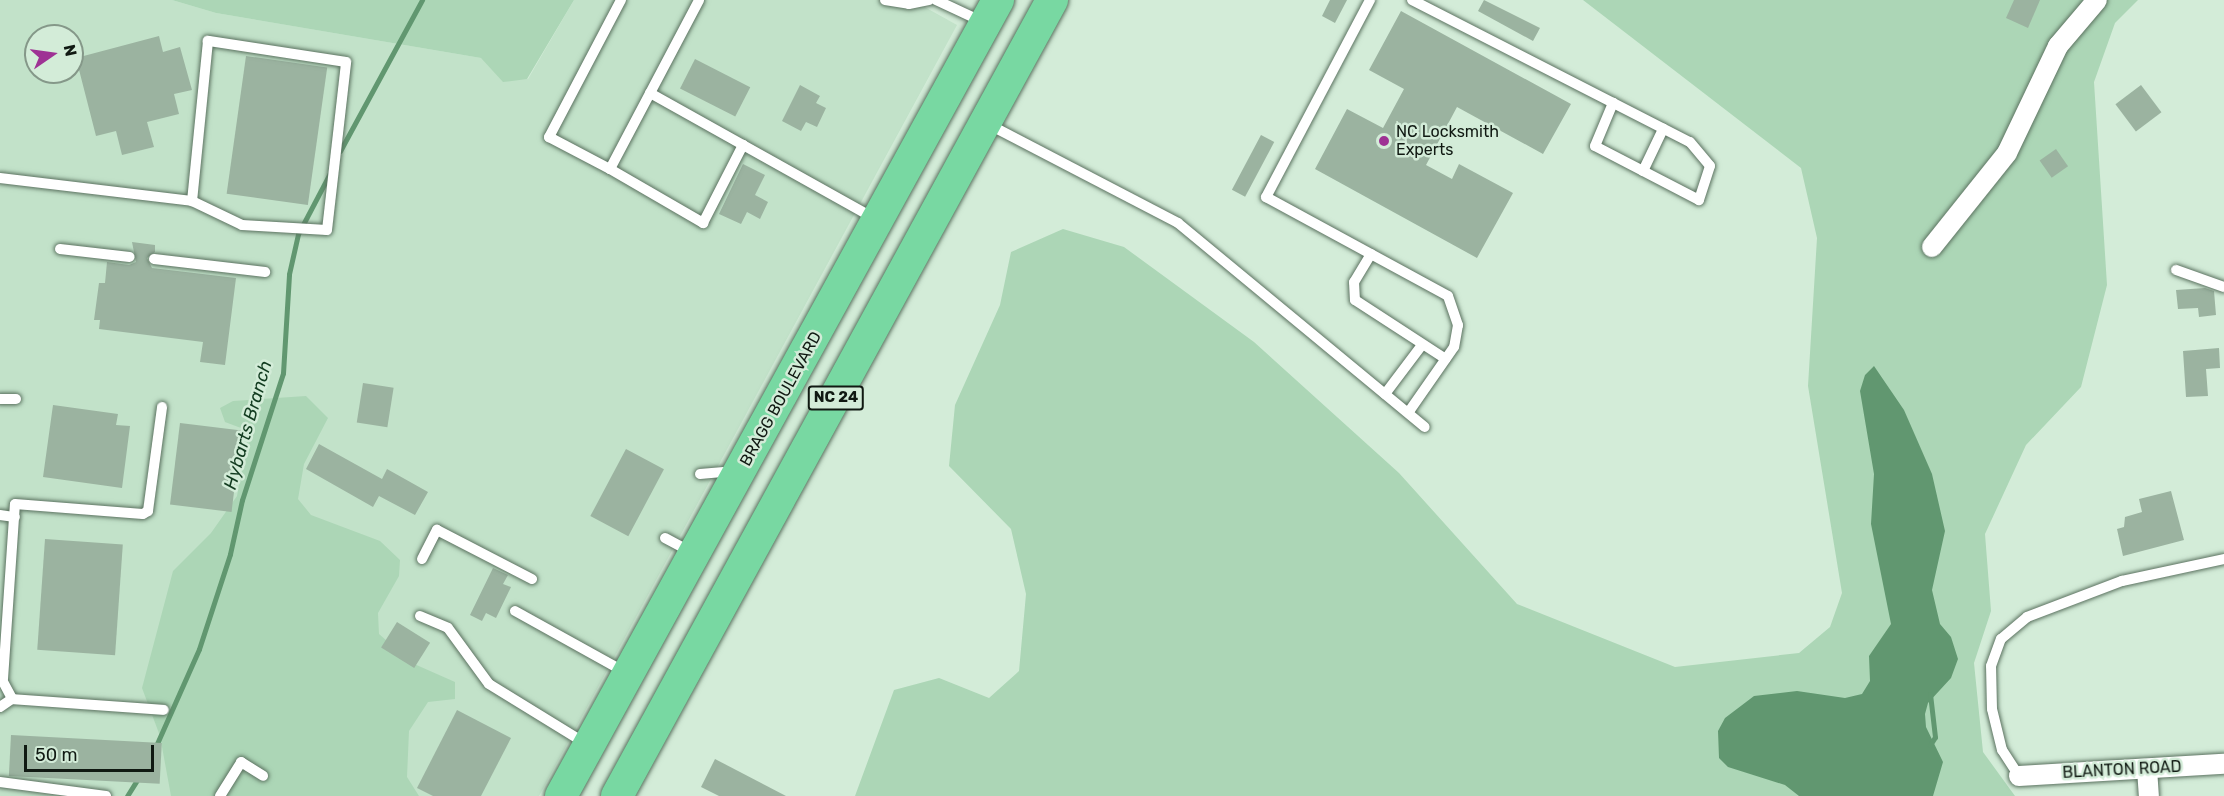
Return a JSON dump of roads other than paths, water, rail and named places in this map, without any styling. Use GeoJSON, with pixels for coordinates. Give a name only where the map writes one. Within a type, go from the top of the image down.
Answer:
{"type":"FeatureCollection","features":[{"type":"Feature","properties":{"kind":"main road","name":"NC 24"},"geometry":{"type":"LineString","coordinates":[[617,796],[1052,0]]}},
{"type":"Feature","properties":{"kind":"main road","name":"BRAGG BOULEVARD"},"geometry":{"type":"LineString","coordinates":[[561,796],[696,555],[992,11]]}},
{"type":"Feature","properties":{"kind":"main road"},"geometry":{"type":"LineString","coordinates":[[585,796],[630,714],[630,674]]}},
{"type":"Feature","properties":{"kind":"street"},"geometry":{"type":"LineString","coordinates":[[1932,247],[2007,153],[2058,46],[2097,0]]}},
{"type":"Feature","properties":{"kind":"street","name":"BLANTON ROAD"},"geometry":{"type":"LineString","coordinates":[[2019,776],[2224,764]]}},
{"type":"Feature","properties":{"kind":"street"},"geometry":{"type":"LineString","coordinates":[[2147,769],[2149,796]]}},
{"type":"Feature","properties":{"kind":"lane"},"geometry":{"type":"LineString","coordinates":[[621,0],[549,137],[610,169],[703,223],[743,145]]}},
{"type":"Feature","properties":{"kind":"lane"},"geometry":{"type":"LineString","coordinates":[[610,169],[699,0]]}},
{"type":"Feature","properties":{"kind":"lane"},"geometry":{"type":"LineString","coordinates":[[886,0],[909,4],[929,0]]}},
{"type":"Feature","properties":{"kind":"lane"},"geometry":{"type":"LineString","coordinates":[[936,0],[992,11]]}},
{"type":"Feature","properties":{"kind":"lane"},"geometry":{"type":"LineString","coordinates":[[1370,0],[1266,197],[1448,296],[1458,325],[1454,347],[1408,413]]}},
{"type":"Feature","properties":{"kind":"lane"},"geometry":{"type":"LineString","coordinates":[[1412,0],[1690,142],[1710,166],[1700,200],[1595,146],[1613,103]]}},
{"type":"Feature","properties":{"kind":"lane"},"geometry":{"type":"LineString","coordinates":[[0,178],[192,201],[242,225],[327,230],[346,62],[208,41],[192,201]]}},
{"type":"Feature","properties":{"kind":"lane"},"geometry":{"type":"LineString","coordinates":[[650,93],[878,221]]}},
{"type":"Feature","properties":{"kind":"lane"},"geometry":{"type":"LineString","coordinates":[[986,123],[1178,223],[1425,427]]}},
{"type":"Feature","properties":{"kind":"lane"},"geometry":{"type":"LineString","coordinates":[[1643,171],[1663,129]]}},
{"type":"Feature","properties":{"kind":"lane"},"geometry":{"type":"LineString","coordinates":[[60,249],[130,257]]}},
{"type":"Feature","properties":{"kind":"lane"},"geometry":{"type":"LineString","coordinates":[[1371,254],[1354,282],[1355,300],[1422,345],[1446,358]]}},
{"type":"Feature","properties":{"kind":"lane"},"geometry":{"type":"LineString","coordinates":[[154,259],[265,272]]}},
{"type":"Feature","properties":{"kind":"lane"},"geometry":{"type":"LineString","coordinates":[[2176,270],[2224,287]]}},
{"type":"Feature","properties":{"kind":"lane"},"geometry":{"type":"LineString","coordinates":[[1385,394],[1422,345]]}},
{"type":"Feature","properties":{"kind":"lane"},"geometry":{"type":"LineString","coordinates":[[0,399],[16,399]]}},
{"type":"Feature","properties":{"kind":"lane"},"geometry":{"type":"LineString","coordinates":[[12,699],[1,677],[15,504],[143,514],[148,511],[162,407]]}},
{"type":"Feature","properties":{"kind":"lane"},"geometry":{"type":"LineString","coordinates":[[700,474],[742,470]]}},
{"type":"Feature","properties":{"kind":"lane"},"geometry":{"type":"LineString","coordinates":[[0,515],[15,517]]}},
{"type":"Feature","properties":{"kind":"lane"},"geometry":{"type":"LineString","coordinates":[[422,559],[437,530],[532,579]]}},
{"type":"Feature","properties":{"kind":"lane"},"geometry":{"type":"LineString","coordinates":[[665,538],[696,555]]}},
{"type":"Feature","properties":{"kind":"lane"},"geometry":{"type":"LineString","coordinates":[[2019,776],[2002,750],[1992,709],[1991,666],[2001,639],[2027,617],[2122,581],[2224,559]]}},
{"type":"Feature","properties":{"kind":"lane"},"geometry":{"type":"LineString","coordinates":[[515,611],[630,674]]}},
{"type":"Feature","properties":{"kind":"lane"},"geometry":{"type":"LineString","coordinates":[[420,616],[448,628],[489,684],[590,746]]}},
{"type":"Feature","properties":{"kind":"lane"},"geometry":{"type":"LineString","coordinates":[[0,707],[12,699],[164,710]]}},
{"type":"Feature","properties":{"kind":"lane"},"geometry":{"type":"LineString","coordinates":[[220,796],[240,762],[263,776]]}},
{"type":"Feature","properties":{"kind":"lane"},"geometry":{"type":"LineString","coordinates":[[3,788],[106,796]]}},
{"type":"Feature","properties":{"kind":"waterway","name":"Hybarts Branch"},"geometry":{"type":"LineString","coordinates":[[340,151],[422,0]]}},
{"type":"Feature","properties":{"kind":"waterway","name":"Hybarts Branch"},"geometry":{"type":"LineString","coordinates":[[155,748],[199,649],[230,554],[242,500],[283,373],[289,274],[298,234],[330,173]]}},
{"type":"Feature","properties":{"kind":"waterway"},"geometry":{"type":"LineString","coordinates":[[1930,694],[1935,737],[1930,745]]}},
{"type":"Feature","properties":{"kind":"waterway","name":"Hybarts Branch"},"geometry":{"type":"LineString","coordinates":[[127,796],[139,777]]}},
{"type":"Feature","properties":{"kind":"place","name":"NC Locksmith Experts"},"geometry":{"type":"Point","coordinates":[1384,141]}}]}
